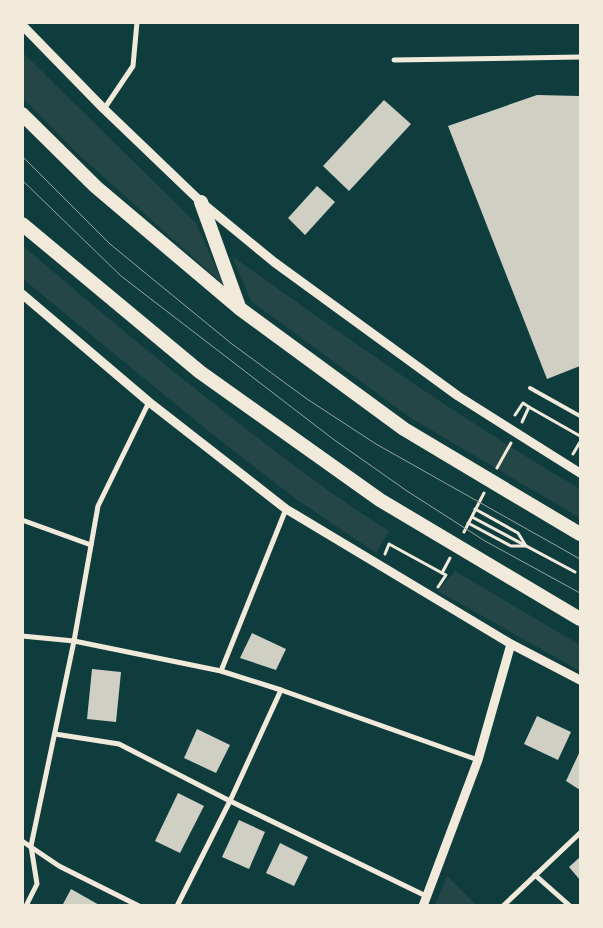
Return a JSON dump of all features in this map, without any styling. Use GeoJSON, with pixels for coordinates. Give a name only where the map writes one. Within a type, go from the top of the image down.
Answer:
{"type":"FeatureCollection","features":[{"type":"Feature","properties":{"kind":"highway"},"geometry":{"type":"LineString","coordinates":[[22,114],[96,187],[239,308],[404,429],[580,534]]}},
{"type":"Feature","properties":{"kind":"highway"},"geometry":{"type":"LineString","coordinates":[[201,202],[239,308]]}},
{"type":"Feature","properties":{"kind":"highway"},"geometry":{"type":"LineString","coordinates":[[22,224],[200,372],[380,500],[580,619]]}},
{"type":"Feature","properties":{"kind":"street"},"geometry":{"type":"LineString","coordinates":[[104,109],[133,66],[137,22]]}},
{"type":"Feature","properties":{"kind":"street"},"geometry":{"type":"LineString","coordinates":[[25,25],[104,109],[201,202],[274,262],[458,396],[580,473]]}},
{"type":"Feature","properties":{"kind":"street"},"geometry":{"type":"LineString","coordinates":[[394,60],[580,57]]}},
{"type":"Feature","properties":{"kind":"street"},"geometry":{"type":"LineString","coordinates":[[22,294],[149,402],[286,509],[510,644],[580,680]]}},
{"type":"Feature","properties":{"kind":"street"},"geometry":{"type":"LineString","coordinates":[[26,906],[37,884],[31,846],[74,641],[98,506],[149,402]]}},
{"type":"Feature","properties":{"kind":"street"},"geometry":{"type":"LineString","coordinates":[[221,671],[286,509]]}},
{"type":"Feature","properties":{"kind":"street"},"geometry":{"type":"LineString","coordinates":[[22,520],[91,544]]}},
{"type":"Feature","properties":{"kind":"street"},"geometry":{"type":"LineString","coordinates":[[22,636],[74,641],[221,671],[281,690],[478,760]]}},
{"type":"Feature","properties":{"kind":"street"},"geometry":{"type":"LineString","coordinates":[[423,906],[478,760],[510,644]]}},
{"type":"Feature","properties":{"kind":"street"},"geometry":{"type":"LineString","coordinates":[[177,906],[230,802],[281,690]]}},
{"type":"Feature","properties":{"kind":"street"},"geometry":{"type":"LineString","coordinates":[[55,734],[119,744],[230,802],[426,896]]}},
{"type":"Feature","properties":{"kind":"street"},"geometry":{"type":"LineString","coordinates":[[503,906],[580,833]]}},
{"type":"Feature","properties":{"kind":"street"},"geometry":{"type":"LineString","coordinates":[[22,841],[59,866],[139,906]]}},
{"type":"Feature","properties":{"kind":"street"},"geometry":{"type":"LineString","coordinates":[[535,875],[570,906]]}},
{"type":"Feature","properties":{"kind":"lane"},"geometry":{"type":"LineString","coordinates":[[530,388],[580,416]]}},
{"type":"Feature","properties":{"kind":"path"},"geometry":{"type":"LineString","coordinates":[[516,415],[523,403]]}},
{"type":"Feature","properties":{"kind":"path"},"geometry":{"type":"LineString","coordinates":[[529,407],[580,436]]}},
{"type":"Feature","properties":{"kind":"path"},"geometry":{"type":"LineString","coordinates":[[573,454],[580,442]]}},
{"type":"Feature","properties":{"kind":"path"},"geometry":{"type":"LineString","coordinates":[[475,509],[518,533],[526,546]]}},
{"type":"Feature","properties":{"kind":"path"},"geometry":{"type":"LineString","coordinates":[[472,517],[575,572]]}},
{"type":"Feature","properties":{"kind":"path"},"geometry":{"type":"LineString","coordinates":[[468,523],[511,546],[526,546]]}},
{"type":"Feature","properties":{"kind":"path"},"geometry":{"type":"LineString","coordinates":[[384,555],[389,544],[442,573]]}},
{"type":"Feature","properties":{"kind":"shaded area"},"geometry":{"type":"Polygon","coordinates":[[[22,52],[196,223],[223,284],[78,154],[23,98],[22,52]]]}},
{"type":"Feature","properties":{"kind":"shaded area"},"geometry":{"type":"Polygon","coordinates":[[[22,245],[123,331],[286,460],[389,531],[376,553],[296,499],[217,438],[23,279],[22,245]]]}},
{"type":"Feature","properties":{"kind":"shaded area"},"geometry":{"type":"Polygon","coordinates":[[[232,256],[447,406],[580,489],[580,518],[411,418],[251,301],[232,256]]]}},
{"type":"Feature","properties":{"kind":"shaded area"},"geometry":{"type":"Polygon","coordinates":[[[455,571],[580,645],[580,671],[438,591],[455,571]]]}},
{"type":"Feature","properties":{"kind":"shaded area"},"geometry":{"type":"Polygon","coordinates":[[[447,876],[476,905],[435,905],[447,876]]]}},
{"type":"Feature","properties":{"kind":"building"},"geometry":{"type":"Polygon","coordinates":[[[537,95],[580,96],[580,366],[547,379],[448,126],[537,95]]]}},
{"type":"Feature","properties":{"kind":"building"},"geometry":{"type":"Polygon","coordinates":[[[384,100],[411,124],[349,191],[323,166],[384,100]]]}},
{"type":"Feature","properties":{"kind":"building"},"geometry":{"type":"Polygon","coordinates":[[[317,186],[335,202],[305,235],[288,218],[317,186]]]}},
{"type":"Feature","properties":{"kind":"building"},"geometry":{"type":"Polygon","coordinates":[[[252,633],[286,649],[276,670],[240,658],[252,633]]]}},
{"type":"Feature","properties":{"kind":"building"},"geometry":{"type":"Polygon","coordinates":[[[92,669],[121,672],[116,722],[87,719],[92,669]]]}},
{"type":"Feature","properties":{"kind":"building"},"geometry":{"type":"Polygon","coordinates":[[[537,716],[571,732],[558,760],[524,744],[537,716]]]}},
{"type":"Feature","properties":{"kind":"building"},"geometry":{"type":"Polygon","coordinates":[[[197,729],[230,745],[216,773],[184,758],[197,729]]]}},
{"type":"Feature","properties":{"kind":"building"},"geometry":{"type":"Polygon","coordinates":[[[580,751],[580,790],[566,781],[580,751]]]}},
{"type":"Feature","properties":{"kind":"building"},"geometry":{"type":"Polygon","coordinates":[[[178,793],[204,806],[180,853],[155,841],[178,793]]]}},
{"type":"Feature","properties":{"kind":"building"},"geometry":{"type":"Polygon","coordinates":[[[239,820],[265,832],[249,869],[222,857],[239,820]]]}},
{"type":"Feature","properties":{"kind":"building"},"geometry":{"type":"Polygon","coordinates":[[[280,843],[308,857],[294,886],[266,873],[280,843]]]}},
{"type":"Feature","properties":{"kind":"building"},"geometry":{"type":"Polygon","coordinates":[[[580,857],[580,880],[569,867],[580,857]]]}},
{"type":"Feature","properties":{"kind":"building"},"geometry":{"type":"Polygon","coordinates":[[[71,889],[101,906],[62,906],[71,889]]]}},
{"type":"Feature","properties":{"kind":"tram line"},"geometry":{"type":"LineString","coordinates":[[22,156],[110,244],[232,344],[307,399],[376,444],[580,559]]}},
{"type":"Feature","properties":{"kind":"tram line"},"geometry":{"type":"LineString","coordinates":[[22,180],[121,276],[333,439],[407,491],[485,541],[580,593]]}}]}
